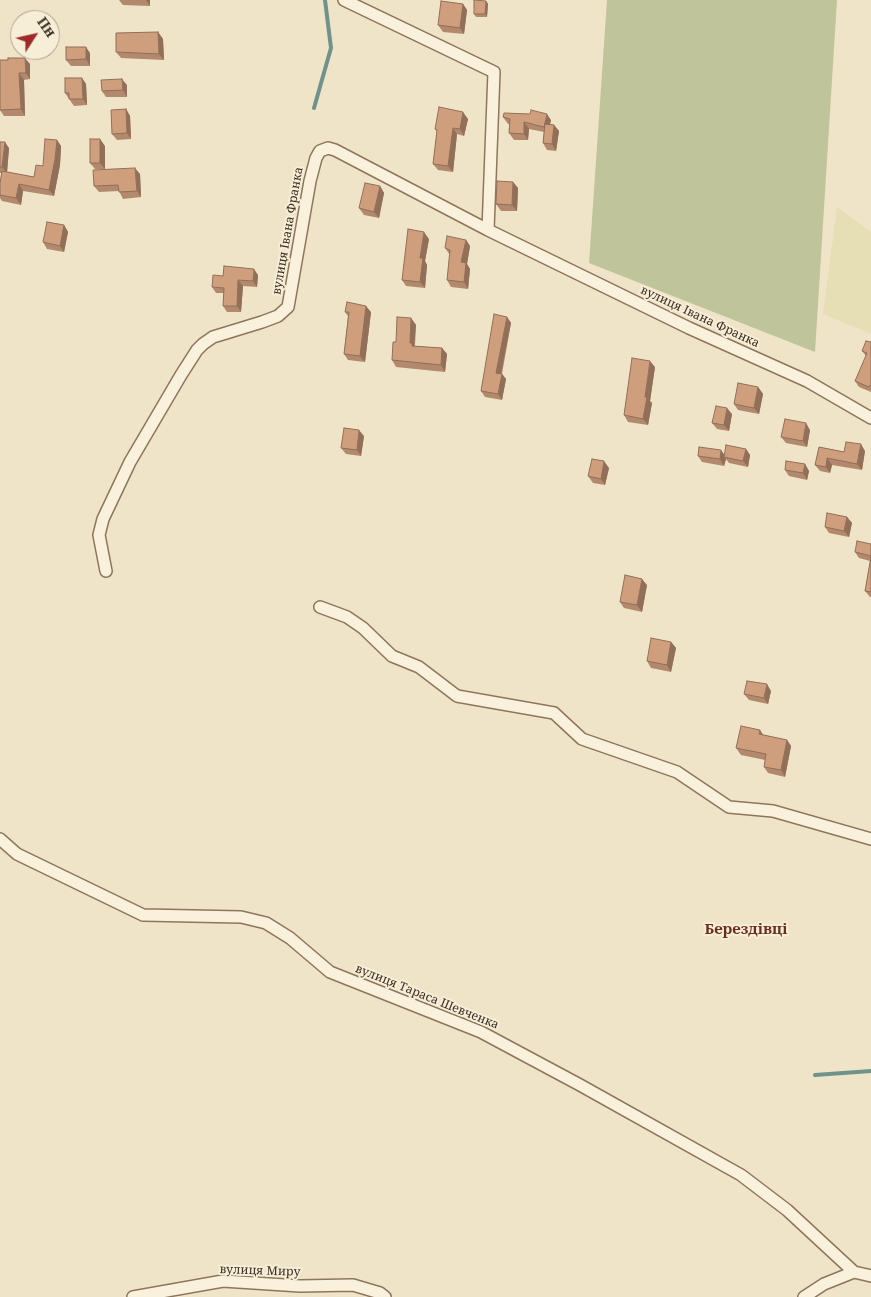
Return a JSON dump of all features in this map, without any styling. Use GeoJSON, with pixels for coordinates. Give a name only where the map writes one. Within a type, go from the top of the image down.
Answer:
{"type":"FeatureCollection","features":[{"type":"Feature","properties":{"kind":"street"},"geometry":{"type":"LineString","coordinates":[[344,0],[494,72],[488,230]]}},
{"type":"Feature","properties":{"kind":"street","name":"вулиця Івана Франка"},"geometry":{"type":"LineString","coordinates":[[106,571],[99,535],[103,520],[130,462],[197,350],[213,337],[278,316],[288,308],[310,181],[316,158],[320,151],[328,148],[488,230],[689,328],[807,381],[871,418]]}},
{"type":"Feature","properties":{"kind":"street"},"geometry":{"type":"LineString","coordinates":[[320,607],[347,617],[364,628],[392,656],[418,667],[457,696],[554,712],[582,739],[676,772],[730,807],[773,811],[871,839]]}},
{"type":"Feature","properties":{"kind":"street","name":"вулиця Тараса Шевченка"},"geometry":{"type":"LineString","coordinates":[[0,839],[17,854],[143,915],[241,917],[266,923],[290,938],[330,972],[481,1032],[741,1175],[787,1210],[854,1272],[871,1276]]}},
{"type":"Feature","properties":{"kind":"street"},"geometry":{"type":"LineString","coordinates":[[804,1297],[824,1284],[854,1272]]}},
{"type":"Feature","properties":{"kind":"street","name":"вулиця Миру"},"geometry":{"type":"LineString","coordinates":[[133,1297],[224,1282],[300,1286],[353,1285],[380,1293],[385,1297]]}},
{"type":"Feature","properties":{"kind":"shaded area"},"geometry":{"type":"Polygon","coordinates":[[[837,207],[871,232],[871,334],[823,314],[837,207]]]}},
{"type":"Feature","properties":{"kind":"green space"},"geometry":{"type":"Polygon","coordinates":[[[607,0],[837,0],[815,352],[589,263],[607,0]]]}},
{"type":"Feature","properties":{"kind":"building"},"geometry":{"type":"Polygon","coordinates":[[[474,0],[486,1],[485,14],[474,14],[474,0]]]}},
{"type":"Feature","properties":{"kind":"building"},"geometry":{"type":"Polygon","coordinates":[[[441,1],[463,4],[460,28],[438,25],[441,1]]]}},
{"type":"Feature","properties":{"kind":"building"},"geometry":{"type":"Polygon","coordinates":[[[158,32],[159,54],[116,52],[116,33],[158,32]]]}},
{"type":"Feature","properties":{"kind":"building"},"geometry":{"type":"Polygon","coordinates":[[[66,47],[86,47],[86,59],[66,60],[66,47]]]}},
{"type":"Feature","properties":{"kind":"building"},"geometry":{"type":"Polygon","coordinates":[[[10,58],[10,60],[25,60],[26,73],[19,73],[21,109],[0,110],[0,60],[8,60],[10,58]]]}},
{"type":"Feature","properties":{"kind":"building"},"geometry":{"type":"Polygon","coordinates":[[[65,78],[82,78],[83,99],[69,99],[69,93],[65,93],[65,78]]]}},
{"type":"Feature","properties":{"kind":"building"},"geometry":{"type":"Polygon","coordinates":[[[122,79],[123,90],[102,91],[101,80],[122,79]]]}},
{"type":"Feature","properties":{"kind":"building"},"geometry":{"type":"Polygon","coordinates":[[[439,107],[463,112],[460,129],[453,128],[448,166],[433,164],[437,130],[435,129],[439,107]]]}},
{"type":"Feature","properties":{"kind":"building"},"geometry":{"type":"Polygon","coordinates":[[[126,109],[127,133],[112,134],[111,110],[126,109]]]}},
{"type":"Feature","properties":{"kind":"building"},"geometry":{"type":"Polygon","coordinates":[[[531,110],[547,114],[544,127],[524,122],[524,134],[509,133],[510,119],[503,117],[504,113],[530,114],[531,110]]]}},
{"type":"Feature","properties":{"kind":"building"},"geometry":{"type":"Polygon","coordinates":[[[545,124],[554,125],[552,144],[543,143],[545,124]]]}},
{"type":"Feature","properties":{"kind":"building"},"geometry":{"type":"Polygon","coordinates":[[[45,139],[57,140],[49,190],[19,184],[16,198],[0,195],[2,171],[34,177],[36,165],[43,166],[45,139]]]}},
{"type":"Feature","properties":{"kind":"building"},"geometry":{"type":"Polygon","coordinates":[[[90,139],[100,139],[100,163],[90,163],[90,139]]]}},
{"type":"Feature","properties":{"kind":"building"},"geometry":{"type":"Polygon","coordinates":[[[0,142],[5,142],[2,167],[0,167],[0,142]]]}},
{"type":"Feature","properties":{"kind":"building"},"geometry":{"type":"Polygon","coordinates":[[[135,168],[137,191],[119,192],[118,185],[94,186],[93,170],[135,168]]]}},
{"type":"Feature","properties":{"kind":"building"},"geometry":{"type":"Polygon","coordinates":[[[497,181],[513,182],[512,205],[496,204],[497,181]]]}},
{"type":"Feature","properties":{"kind":"building"},"geometry":{"type":"Polygon","coordinates":[[[365,183],[380,186],[374,212],[359,208],[365,183]]]}},
{"type":"Feature","properties":{"kind":"building"},"geometry":{"type":"Polygon","coordinates":[[[47,222],[64,225],[60,246],[43,242],[47,222]]]}},
{"type":"Feature","properties":{"kind":"building"},"geometry":{"type":"Polygon","coordinates":[[[408,229],[424,232],[420,258],[423,258],[420,282],[402,280],[408,229]]]}},
{"type":"Feature","properties":{"kind":"building"},"geometry":{"type":"Polygon","coordinates":[[[447,236],[466,240],[461,262],[466,263],[464,282],[447,280],[450,250],[445,248],[447,236]]]}},
{"type":"Feature","properties":{"kind":"building"},"geometry":{"type":"Polygon","coordinates":[[[224,266],[254,269],[253,281],[238,280],[237,306],[223,306],[224,288],[212,287],[213,275],[223,276],[224,266]]]}},
{"type":"Feature","properties":{"kind":"building"},"geometry":{"type":"Polygon","coordinates":[[[347,302],[366,306],[360,356],[344,354],[349,312],[345,312],[347,302]]]}},
{"type":"Feature","properties":{"kind":"building"},"geometry":{"type":"Polygon","coordinates":[[[494,314],[507,317],[496,373],[502,374],[498,394],[481,391],[494,314]]]}},
{"type":"Feature","properties":{"kind":"building"},"geometry":{"type":"Polygon","coordinates":[[[397,317],[411,318],[410,343],[412,343],[412,346],[442,348],[441,365],[392,360],[393,342],[396,342],[397,317]]]}},
{"type":"Feature","properties":{"kind":"building"},"geometry":{"type":"Polygon","coordinates":[[[866,341],[871,342],[871,384],[869,387],[855,381],[867,353],[862,351],[866,341]]]}},
{"type":"Feature","properties":{"kind":"building"},"geometry":{"type":"Polygon","coordinates":[[[632,358],[650,361],[643,419],[624,415],[632,358]]]}},
{"type":"Feature","properties":{"kind":"building"},"geometry":{"type":"Polygon","coordinates":[[[738,383],[758,387],[754,408],[734,404],[738,383]]]}},
{"type":"Feature","properties":{"kind":"building"},"geometry":{"type":"Polygon","coordinates":[[[716,406],[727,408],[724,425],[712,423],[716,406]]]}},
{"type":"Feature","properties":{"kind":"building"},"geometry":{"type":"Polygon","coordinates":[[[785,419],[806,423],[803,441],[781,437],[785,419]]]}},
{"type":"Feature","properties":{"kind":"building"},"geometry":{"type":"Polygon","coordinates":[[[344,428],[359,430],[357,450],[341,448],[344,428]]]}},
{"type":"Feature","properties":{"kind":"building"},"geometry":{"type":"Polygon","coordinates":[[[846,442],[861,444],[857,464],[827,458],[826,467],[815,465],[819,447],[844,452],[846,442]]]}},
{"type":"Feature","properties":{"kind":"building"},"geometry":{"type":"Polygon","coordinates":[[[726,445],[746,449],[743,461],[724,457],[726,445]]]}},
{"type":"Feature","properties":{"kind":"building"},"geometry":{"type":"Polygon","coordinates":[[[699,447],[721,450],[720,459],[698,456],[699,447]]]}},
{"type":"Feature","properties":{"kind":"building"},"geometry":{"type":"Polygon","coordinates":[[[592,459],[604,461],[601,479],[588,476],[592,459]]]}},
{"type":"Feature","properties":{"kind":"building"},"geometry":{"type":"Polygon","coordinates":[[[786,461],[805,464],[803,473],[785,470],[786,461]]]}},
{"type":"Feature","properties":{"kind":"building"},"geometry":{"type":"Polygon","coordinates":[[[827,513],[847,517],[844,531],[825,527],[827,513]]]}},
{"type":"Feature","properties":{"kind":"building"},"geometry":{"type":"Polygon","coordinates":[[[857,541],[871,544],[871,556],[855,552],[857,541]]]}},
{"type":"Feature","properties":{"kind":"building"},"geometry":{"type":"Polygon","coordinates":[[[871,557],[871,592],[865,591],[871,557]]]}},
{"type":"Feature","properties":{"kind":"building"},"geometry":{"type":"Polygon","coordinates":[[[625,575],[642,579],[637,605],[620,602],[625,575]]]}},
{"type":"Feature","properties":{"kind":"building"},"geometry":{"type":"Polygon","coordinates":[[[651,638],[671,642],[667,665],[647,661],[651,638]]]}},
{"type":"Feature","properties":{"kind":"building"},"geometry":{"type":"Polygon","coordinates":[[[747,681],[767,684],[764,698],[744,694],[747,681]]]}},
{"type":"Feature","properties":{"kind":"building"},"geometry":{"type":"Polygon","coordinates":[[[741,726],[760,730],[759,734],[787,740],[781,770],[764,767],[766,754],[736,748],[741,726]]]}},
{"type":"Feature","properties":{"kind":"waterway"},"geometry":{"type":"LineString","coordinates":[[314,108],[331,48],[325,0]]}},
{"type":"Feature","properties":{"kind":"waterway"},"geometry":{"type":"LineString","coordinates":[[815,1075],[871,1071]]}},
{"type":"Feature","properties":{"kind":"district","name":"Берездівці"},"geometry":{"type":"Point","coordinates":[746,930]}}]}
